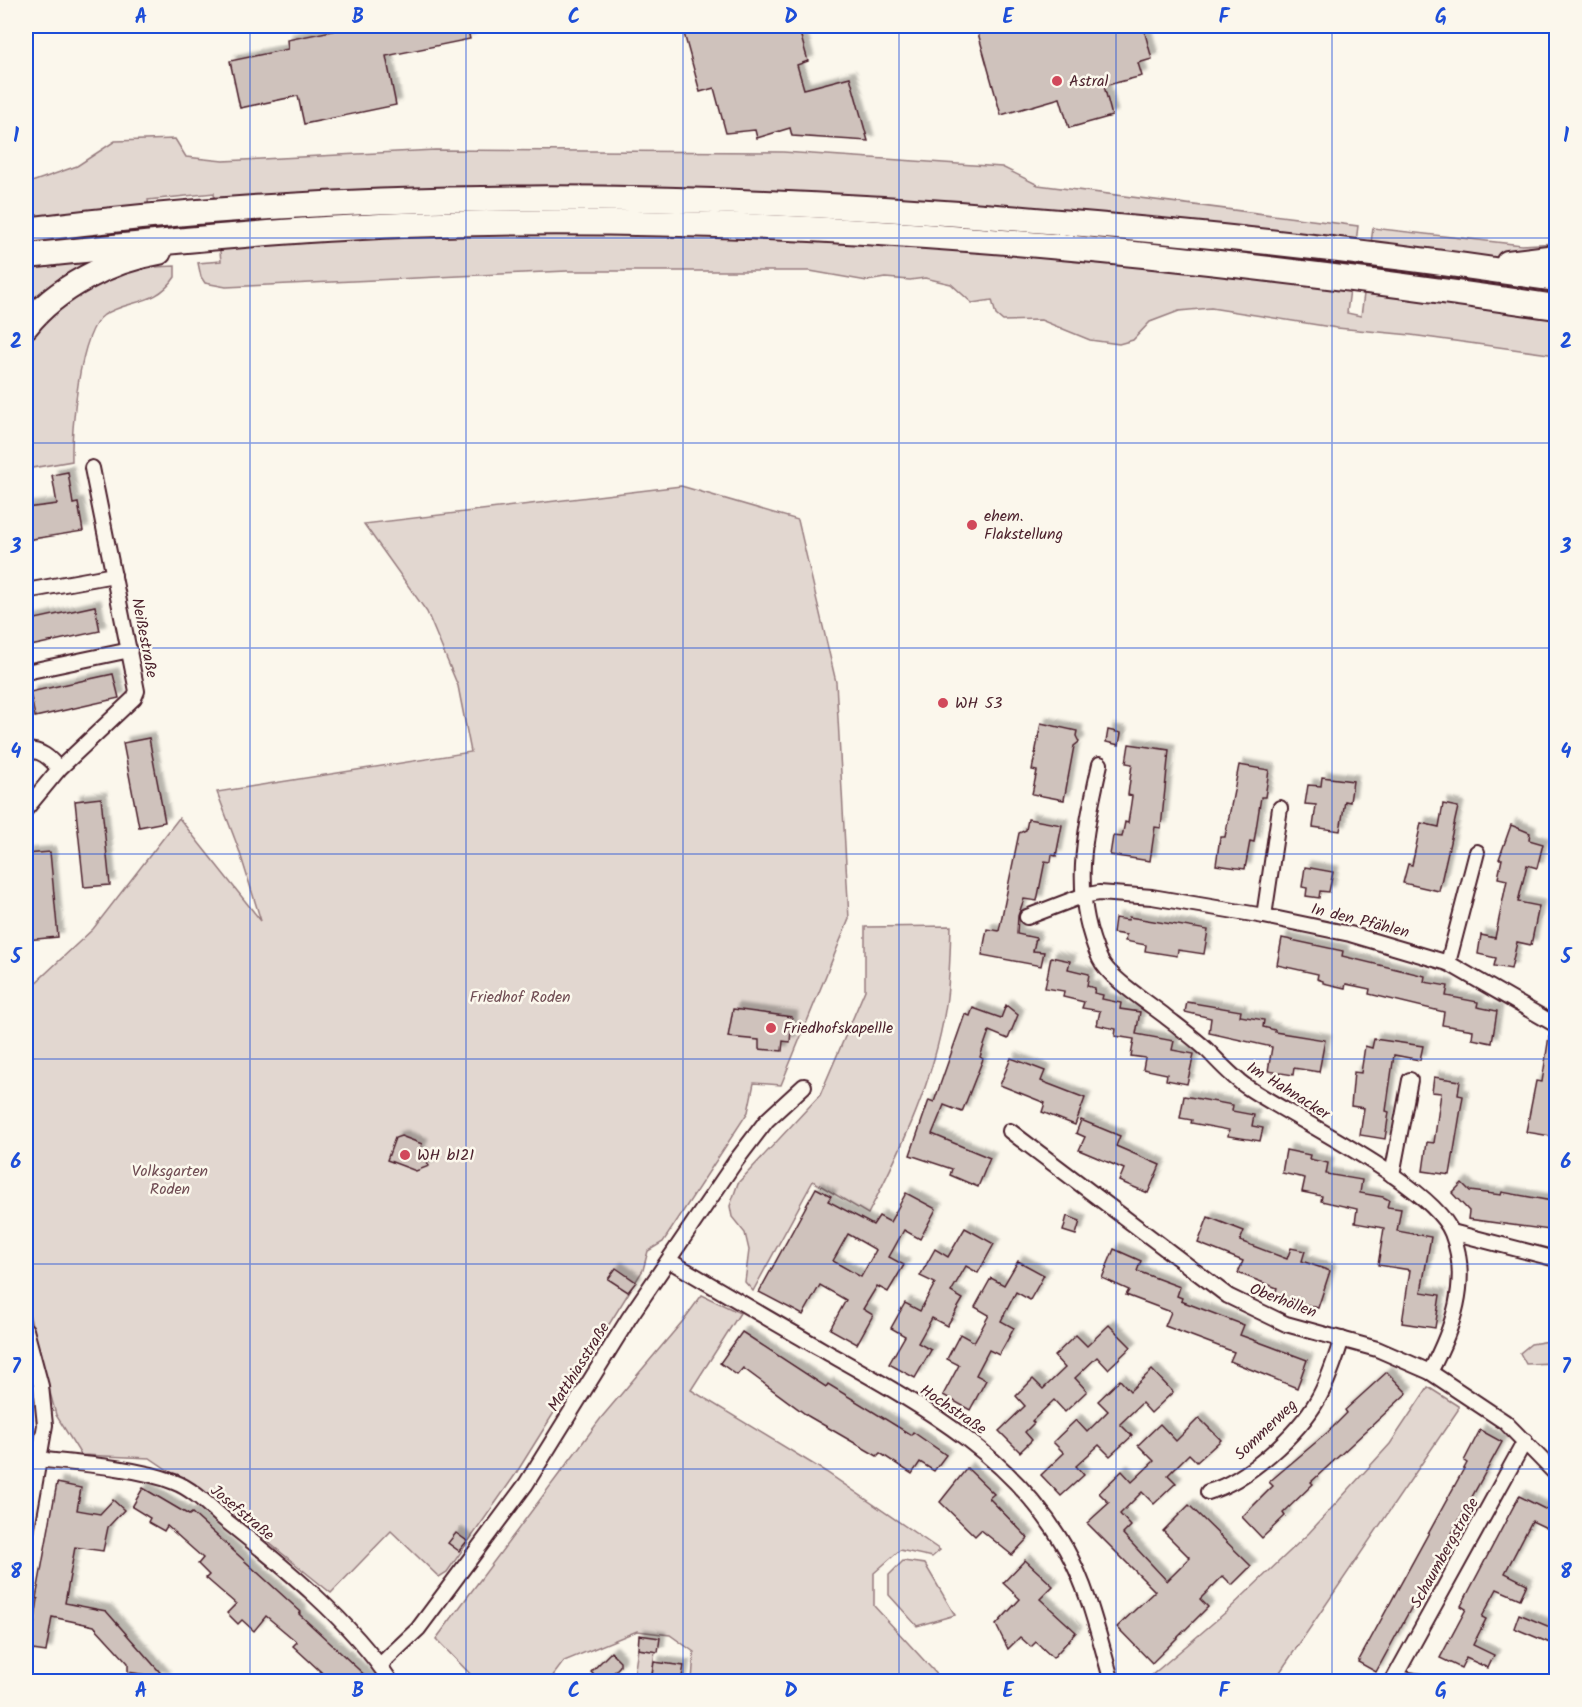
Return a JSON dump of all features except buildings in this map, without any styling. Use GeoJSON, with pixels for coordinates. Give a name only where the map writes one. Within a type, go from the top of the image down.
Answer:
{"type":"FeatureCollection","features":[{"type":"Feature","properties":{"kind":"highway"},"geometry":{"type":"LineString","coordinates":[[26,230],[149,214],[403,199],[549,196],[818,203],[1151,229],[1473,266],[1557,279]]}},
{"type":"Feature","properties":{"kind":"highway"},"geometry":{"type":"LineString","coordinates":[[26,256],[153,248],[288,232],[404,225],[540,224],[819,231],[1140,256],[1557,307]]}},
{"type":"Feature","properties":{"kind":"highway"},"geometry":{"type":"LineString","coordinates":[[26,326],[59,295],[92,275],[153,248]]}},
{"type":"Feature","properties":{"kind":"highway"},"geometry":{"type":"LineString","coordinates":[[1473,266],[1557,257]]}},
{"type":"Feature","properties":{"kind":"street","name":"Neißestraße"},"geometry":{"type":"LineString","coordinates":[[26,809],[59,769],[135,698],[137,691],[92,468]]}},
{"type":"Feature","properties":{"kind":"street"},"geometry":{"type":"LineString","coordinates":[[26,591],[114,575]]}},
{"type":"Feature","properties":{"kind":"street"},"geometry":{"type":"LineString","coordinates":[[26,672],[130,650]]}},
{"type":"Feature","properties":{"kind":"street"},"geometry":{"type":"LineString","coordinates":[[26,750],[37,750],[59,769]]}},
{"type":"Feature","properties":{"kind":"street"},"geometry":{"type":"LineString","coordinates":[[1082,896],[1081,876],[1087,823],[1100,764]]}},
{"type":"Feature","properties":{"kind":"street"},"geometry":{"type":"LineString","coordinates":[[1263,916],[1280,808]]}},
{"type":"Feature","properties":{"kind":"street"},"geometry":{"type":"LineString","coordinates":[[1448,963],[1477,852]]}},
{"type":"Feature","properties":{"kind":"street","name":"In den Pfählen"},"geometry":{"type":"LineString","coordinates":[[1026,917],[1082,896],[1116,893],[1263,916],[1362,937],[1448,963],[1557,1025]]}},
{"type":"Feature","properties":{"kind":"street","name":"Im Hahnacker"},"geometry":{"type":"LineString","coordinates":[[1082,896],[1100,958],[1119,979],[1206,1050],[1245,1086],[1392,1175],[1441,1216],[1452,1232],[1458,1255],[1460,1279],[1457,1305],[1444,1343],[1430,1372]]}},
{"type":"Feature","properties":{"kind":"street"},"geometry":{"type":"LineString","coordinates":[[1392,1175],[1410,1080]]}},
{"type":"Feature","properties":{"kind":"street","name":"Matthiasstraße"},"geometry":{"type":"LineString","coordinates":[[380,1665],[418,1629],[526,1484],[629,1318],[670,1261],[735,1162],[767,1120],[804,1086]]}},
{"type":"Feature","properties":{"kind":"street","name":"Oberhöllen"},"geometry":{"type":"LineString","coordinates":[[1010,1131],[1228,1296],[1286,1324],[1396,1356],[1430,1372],[1505,1422],[1557,1474]]}},
{"type":"Feature","properties":{"kind":"street"},"geometry":{"type":"LineString","coordinates":[[1452,1232],[1557,1259]]}},
{"type":"Feature","properties":{"kind":"street","name":"Hochstraße"},"geometry":{"type":"LineString","coordinates":[[670,1261],[927,1410],[990,1456],[1029,1497],[1066,1548],[1085,1590],[1112,1682]]}},
{"type":"Feature","properties":{"kind":"street"},"geometry":{"type":"LineString","coordinates":[[26,1330],[45,1410],[40,1460],[26,1533]]}},
{"type":"Feature","properties":{"kind":"street","name":"Sommerweg"},"geometry":{"type":"LineString","coordinates":[[1208,1492],[1236,1481],[1306,1416],[1327,1382],[1342,1339]]}},
{"type":"Feature","properties":{"kind":"street","name":"Schaumbergstraße"},"geometry":{"type":"LineString","coordinates":[[1394,1680],[1525,1441]]}},
{"type":"Feature","properties":{"kind":"street","name":"Josefstraße"},"geometry":{"type":"LineString","coordinates":[[26,1458],[133,1472],[177,1483],[247,1537],[312,1595],[380,1665],[391,1682]]}},
{"type":"Feature","properties":{"kind":"street"},"geometry":{"type":"LineString","coordinates":[[1394,1680],[1421,1682]]}},
{"type":"Feature","properties":{"kind":"green space"},"geometry":{"type":"Polygon","coordinates":[[[175,139],[186,157],[223,161],[435,150],[783,152],[1002,167],[1038,185],[1358,226],[1347,313],[1361,316],[1373,228],[1522,245],[1556,243],[1556,355],[1411,335],[1337,328],[1211,308],[1179,311],[1150,322],[1133,340],[1119,344],[1090,340],[1041,320],[1003,321],[996,315],[992,300],[972,303],[951,284],[925,278],[910,280],[885,278],[867,281],[810,271],[567,271],[226,287],[205,283],[198,263],[221,261],[214,193],[148,200],[155,267],[175,266],[175,277],[168,286],[151,298],[113,310],[104,315],[95,325],[88,341],[78,383],[72,461],[26,469],[26,184],[77,166],[115,141],[175,139]]]}},
{"type":"Feature","properties":{"kind":"green space","name":"Friedhof Roden"},"geometry":{"type":"Polygon","coordinates":[[[681,486],[798,520],[836,682],[849,919],[781,1085],[754,1083],[748,1112],[663,1242],[648,1251],[643,1270],[515,1475],[447,1572],[439,1577],[391,1531],[331,1593],[241,1520],[150,1458],[81,1455],[56,1415],[26,1302],[26,989],[30,988],[93,929],[179,818],[261,921],[239,850],[217,792],[471,752],[458,686],[427,612],[364,524],[681,486]]]}},
{"type":"Feature","properties":{"kind":"green space"},"geometry":{"type":"Polygon","coordinates":[[[951,926],[947,995],[934,1059],[905,1138],[868,1214],[813,1181],[753,1291],[745,1282],[749,1250],[745,1233],[732,1217],[730,1206],[738,1183],[820,1095],[865,990],[865,927],[951,926]]]}},
{"type":"Feature","properties":{"kind":"green space"},"geometry":{"type":"Polygon","coordinates":[[[702,1295],[740,1313],[691,1390],[826,1472],[940,1550],[932,1557],[900,1550],[874,1573],[874,1606],[943,1681],[692,1681],[694,1652],[670,1635],[637,1631],[564,1661],[549,1681],[477,1681],[436,1639],[601,1418],[702,1295]]]}},
{"type":"Feature","properties":{"kind":"green space"},"geometry":{"type":"Polygon","coordinates":[[[1556,1340],[1556,1363],[1526,1364],[1520,1353],[1531,1344],[1556,1340]]]}},
{"type":"Feature","properties":{"kind":"green space"},"geometry":{"type":"Polygon","coordinates":[[[1428,1387],[1458,1406],[1458,1410],[1274,1681],[1145,1681],[1226,1612],[1309,1533],[1390,1444],[1428,1387]]]}},
{"type":"Feature","properties":{"kind":"green space"},"geometry":{"type":"Polygon","coordinates":[[[903,1561],[925,1564],[955,1615],[917,1626],[889,1595],[889,1575],[903,1561]]]}},
{"type":"Feature","properties":{"kind":"green space"},"geometry":{"type":"Polygon","coordinates":[[[638,1649],[655,1651],[651,1681],[633,1682],[638,1649]]]}},
{"type":"Feature","properties":{"kind":"place","name":"Astral"},"geometry":{"type":"Point","coordinates":[1057,81]}},
{"type":"Feature","properties":{"kind":"place","name":"ehem. Flakstellung"},"geometry":{"type":"Point","coordinates":[972,525]}},
{"type":"Feature","properties":{"kind":"place","name":"WH 53"},"geometry":{"type":"Point","coordinates":[943,703]}},
{"type":"Feature","properties":{"kind":"place","name":"Friedhofskapellle"},"geometry":{"type":"Point","coordinates":[771,1028]}},
{"type":"Feature","properties":{"kind":"place","name":"WH b121"},"geometry":{"type":"Point","coordinates":[405,1155]}},
{"type":"Feature","properties":{"kind":"park label","name":"Volksgarten Roden"},"geometry":{"type":"Point","coordinates":[170,1180]}}]}
